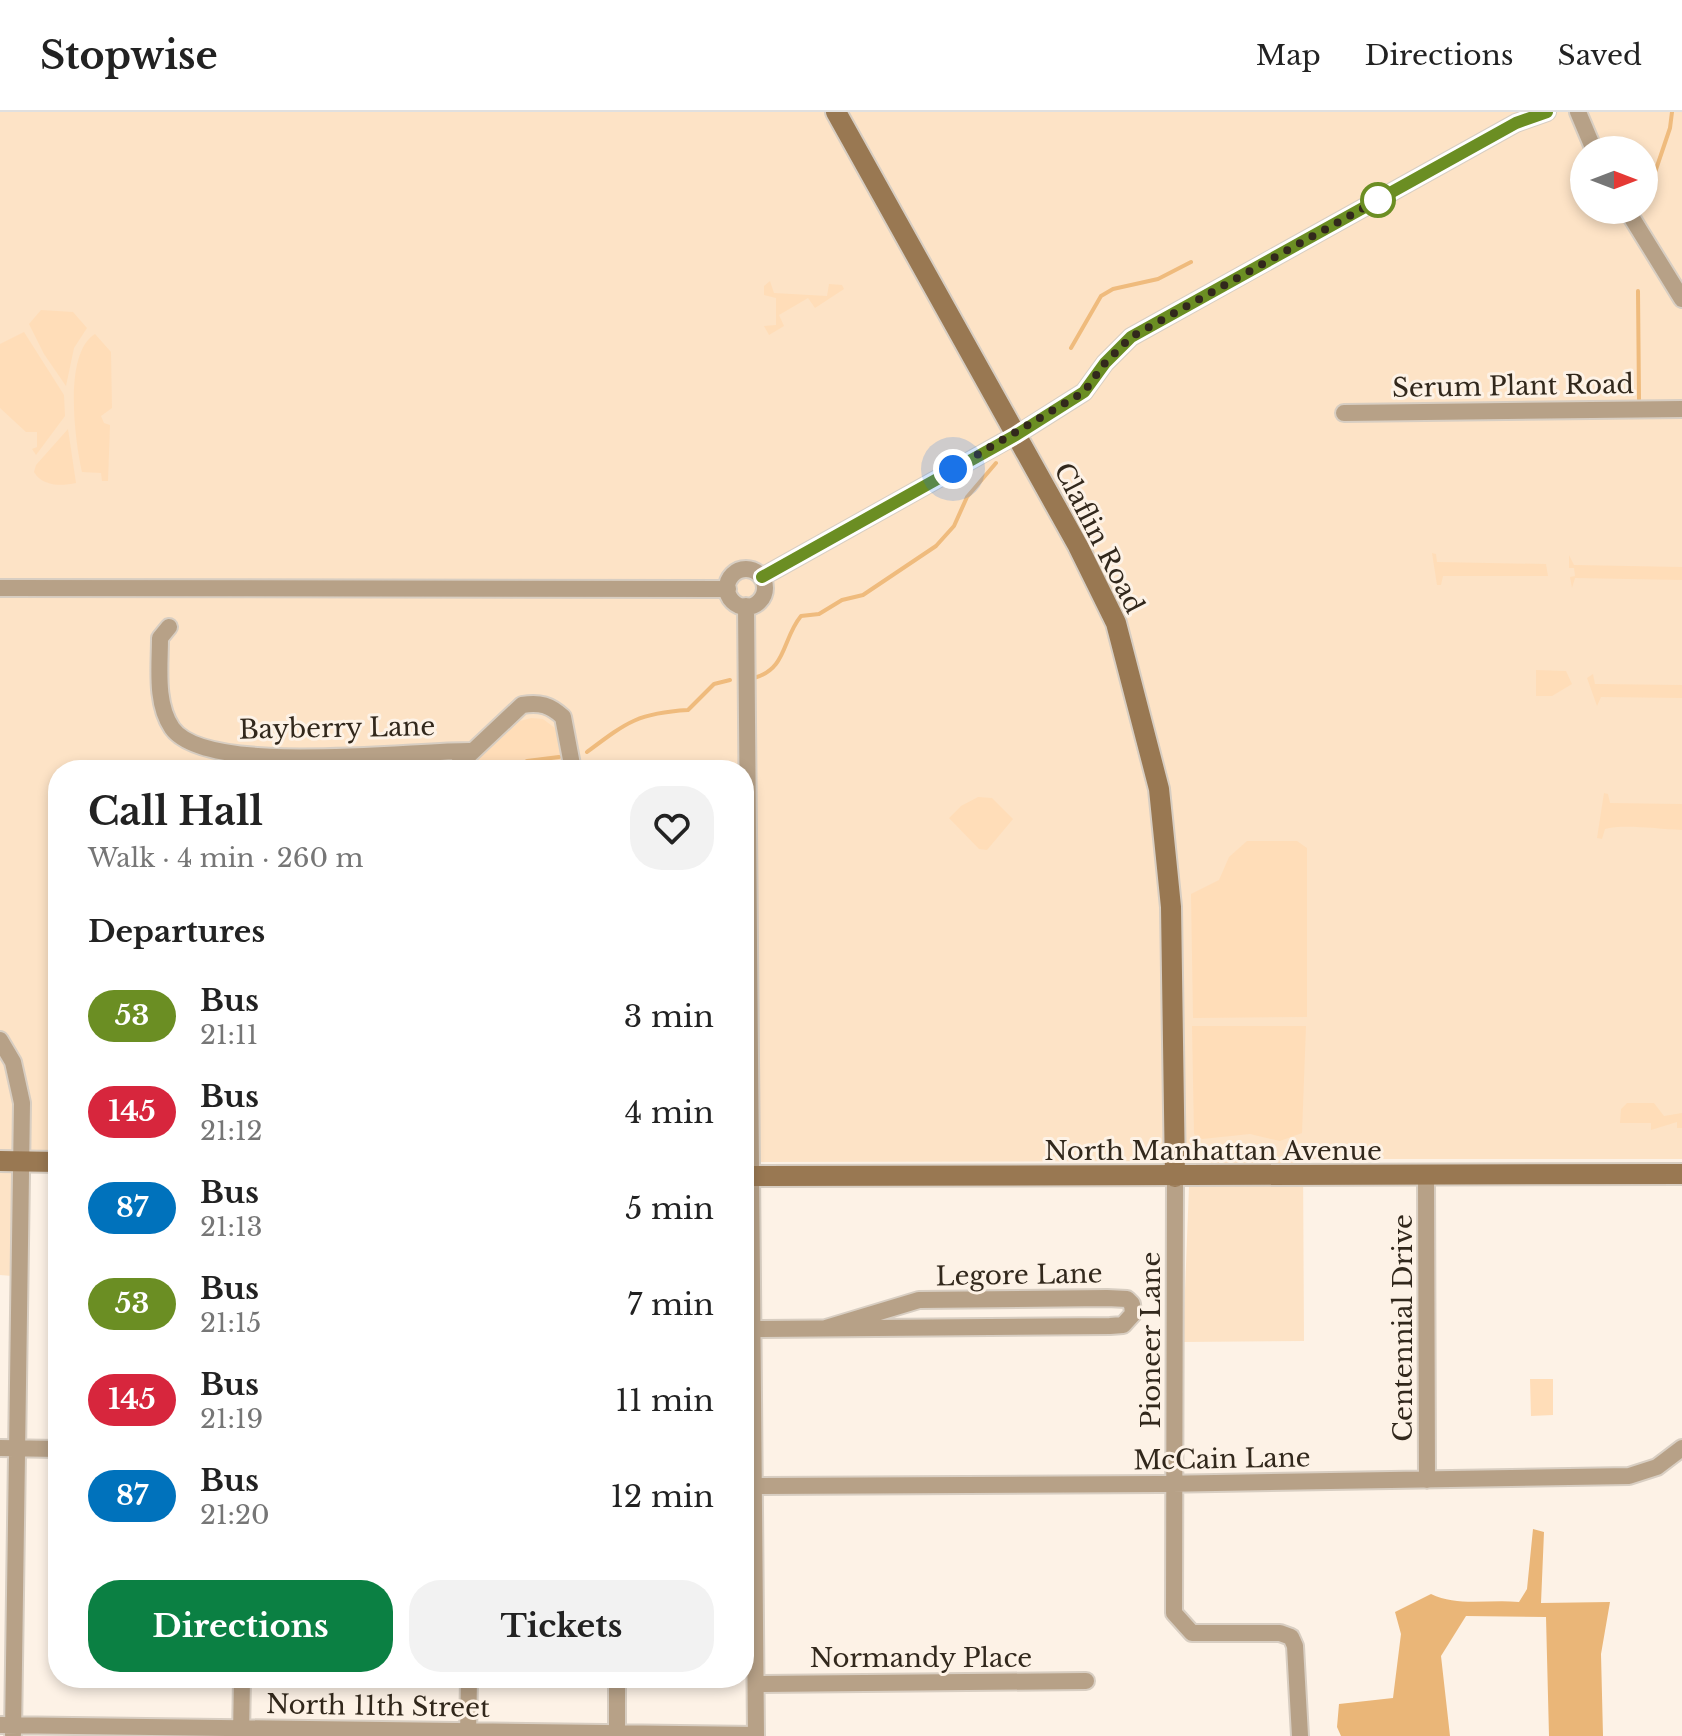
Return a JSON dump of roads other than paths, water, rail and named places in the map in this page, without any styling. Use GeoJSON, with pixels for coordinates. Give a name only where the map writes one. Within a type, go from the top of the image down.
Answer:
{"type":"FeatureCollection","features":[{"type":"Feature","properties":{"kind":"street","name":"Claflin Road"},"geometry":{"type":"LineString","coordinates":[[836,112],[1016,435],[1116,623],[1159,789],[1171,907],[1175,1177]]}},
{"type":"Feature","properties":{"kind":"street"},"geometry":{"type":"LineString","coordinates":[[762,577],[1016,435],[1084,392],[1105,363],[1131,337],[1516,123],[1547,112]]}},
{"type":"Feature","properties":{"kind":"street"},"geometry":{"type":"LineString","coordinates":[[1578,112],[1588,136]]}},
{"type":"Feature","properties":{"kind":"street"},"geometry":{"type":"LineString","coordinates":[[1636,224],[1682,299]]}},
{"type":"Feature","properties":{"kind":"street","name":"Serum Plant Road"},"geometry":{"type":"LineString","coordinates":[[1344,413],[1682,409]]}},
{"type":"Feature","properties":{"kind":"street"},"geometry":{"type":"LineString","coordinates":[[739,570],[753,570],[762,577],[762,597],[746,606],[735,603],[728,589],[730,578],[739,570]]}},
{"type":"Feature","properties":{"kind":"street"},"geometry":{"type":"LineString","coordinates":[[0,588],[728,589]]}},
{"type":"Feature","properties":{"kind":"street"},"geometry":{"type":"LineString","coordinates":[[746,606],[747,760]]}},
{"type":"Feature","properties":{"kind":"street","name":"Bayberry Lane"},"geometry":{"type":"LineString","coordinates":[[169,627],[160,638],[161,700],[172,728],[201,749],[315,757],[472,751]]}},
{"type":"Feature","properties":{"kind":"street"},"geometry":{"type":"LineString","coordinates":[[463,760],[522,705],[547,705],[566,724],[571,760]]}},
{"type":"Feature","properties":{"kind":"street"},"geometry":{"type":"LineString","coordinates":[[0,1040],[13,1062],[21,1092],[21,1161],[8,1448],[9,1729]]}},
{"type":"Feature","properties":{"kind":"street"},"geometry":{"type":"LineString","coordinates":[[0,1161],[48,1162]]}},
{"type":"Feature","properties":{"kind":"street","name":"North Manhattan Avenue"},"geometry":{"type":"LineString","coordinates":[[754,1176],[1682,1174]]}},
{"type":"Feature","properties":{"kind":"street","name":"Centennial Drive"},"geometry":{"type":"LineString","coordinates":[[1426,1176],[1427,1480]]}},
{"type":"Feature","properties":{"kind":"street","name":"Pioneer Lane"},"geometry":{"type":"LineString","coordinates":[[1175,1177],[1174,1613],[1192,1633],[1280,1633],[1291,1637],[1295,1646],[1300,1736]]}},
{"type":"Feature","properties":{"kind":"street","name":"Legore Lane"},"geometry":{"type":"LineString","coordinates":[[754,1329],[1123,1325],[1131,1320],[1132,1304],[1127,1299],[1107,1298],[919,1300],[826,1328]]}},
{"type":"Feature","properties":{"kind":"street"},"geometry":{"type":"LineString","coordinates":[[754,1329],[756,1736]]}},
{"type":"Feature","properties":{"kind":"street"},"geometry":{"type":"LineString","coordinates":[[8,1448],[48,1449]]}},
{"type":"Feature","properties":{"kind":"street","name":"McCain Lane"},"geometry":{"type":"LineString","coordinates":[[755,1486],[1174,1484],[1629,1476],[1657,1467],[1682,1448]]}},
{"type":"Feature","properties":{"kind":"street","name":"Normandy Place"},"geometry":{"type":"LineString","coordinates":[[756,1684],[1086,1681]]}},
{"type":"Feature","properties":{"kind":"street"},"geometry":{"type":"LineString","coordinates":[[242,1688],[242,1732]]}},
{"type":"Feature","properties":{"kind":"street"},"geometry":{"type":"LineString","coordinates":[[468,1734],[469,1688]]}},
{"type":"Feature","properties":{"kind":"street"},"geometry":{"type":"LineString","coordinates":[[617,1688],[617,1733]]}},
{"type":"Feature","properties":{"kind":"street","name":"North 11th Street"},"geometry":{"type":"LineString","coordinates":[[9,1729],[756,1736]]}},
{"type":"Feature","properties":{"kind":"waterway"},"geometry":{"type":"LineString","coordinates":[[1658,163],[1672,112]]}},
{"type":"Feature","properties":{"kind":"waterway"},"geometry":{"type":"LineString","coordinates":[[1071,348],[1101,296],[1113,289],[1158,279],[1191,262]]}},
{"type":"Feature","properties":{"kind":"waterway"},"geometry":{"type":"LineString","coordinates":[[1638,291],[1639,399]]}},
{"type":"Feature","properties":{"kind":"waterway"},"geometry":{"type":"LineString","coordinates":[[754,678],[773,668],[801,616],[819,614],[842,600],[863,595],[936,546],[954,526],[967,497],[996,463]]}},
{"type":"Feature","properties":{"kind":"waterway"},"geometry":{"type":"LineString","coordinates":[[587,752],[634,721],[688,710],[714,684],[730,680]]}},
{"type":"Feature","properties":{"kind":"waterway"},"geometry":{"type":"LineString","coordinates":[[535,760],[559,757]]}}]}
